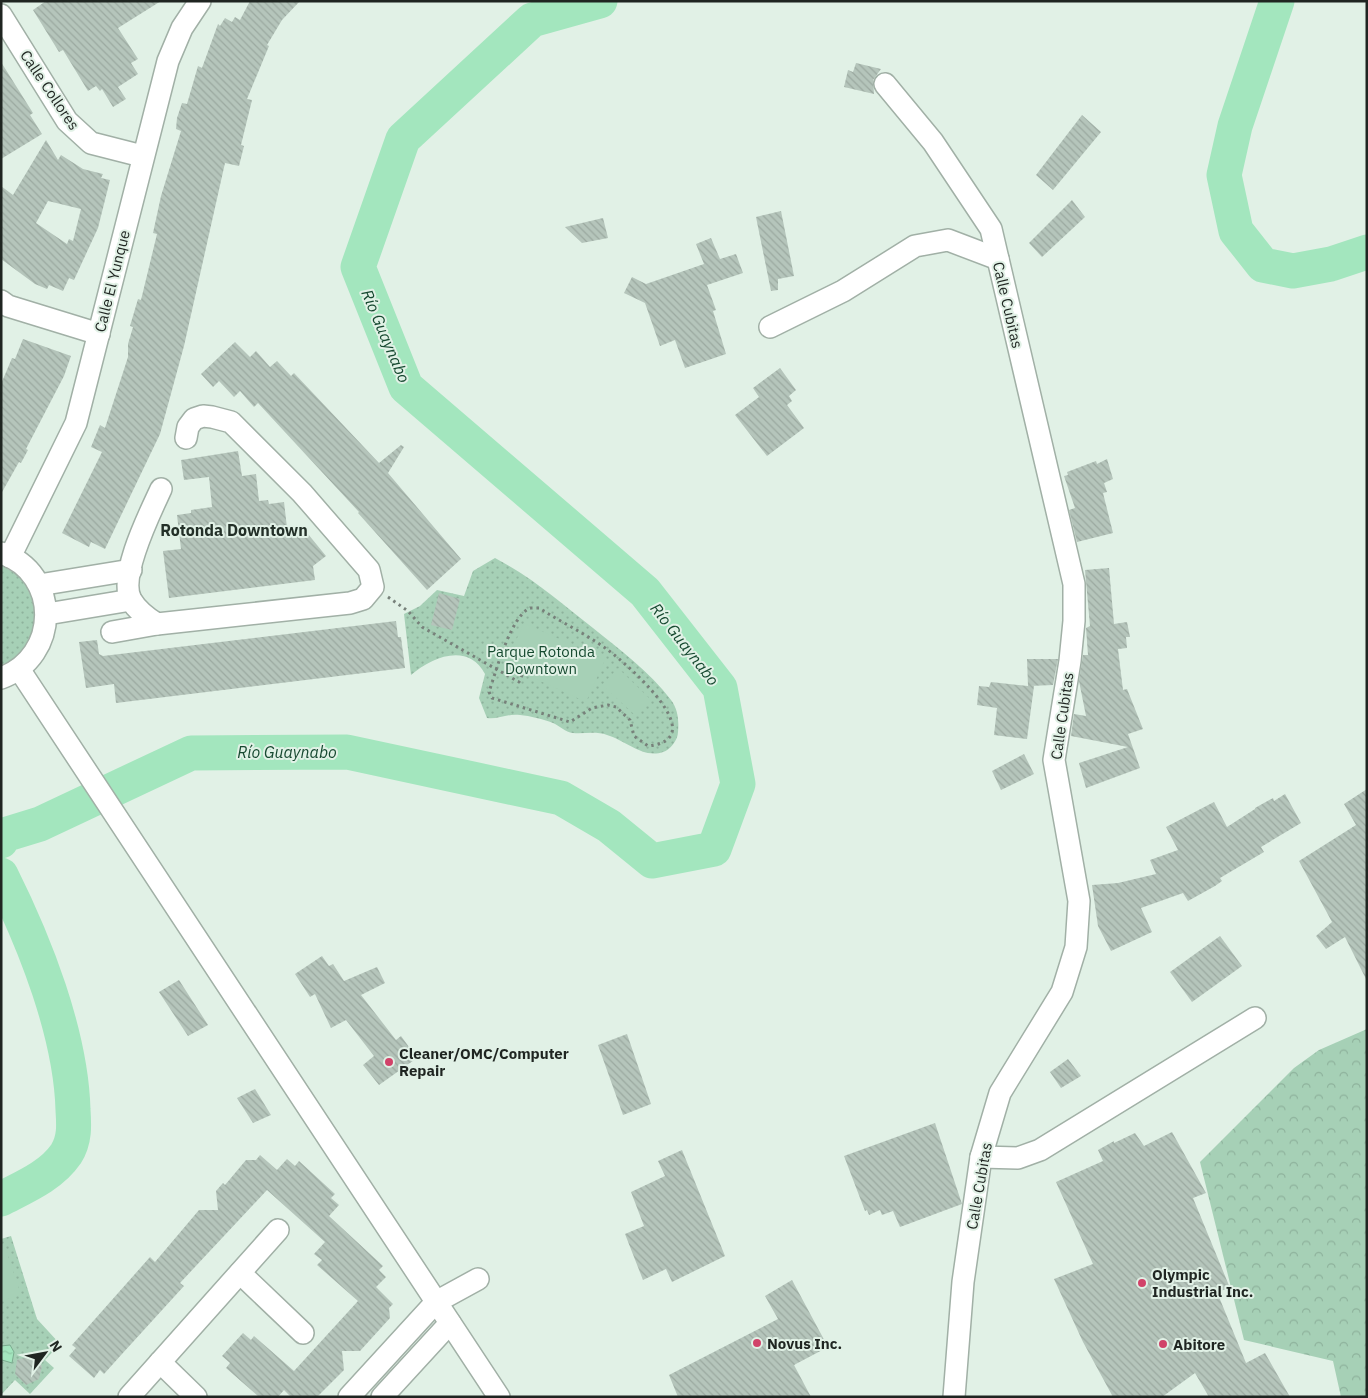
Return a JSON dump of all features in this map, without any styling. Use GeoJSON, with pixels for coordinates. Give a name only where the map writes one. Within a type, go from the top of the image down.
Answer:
{"type":"FeatureCollection","features":[{"type":"Feature","properties":{"kind":"street","name":"Calle El Yunque"},"geometry":{"type":"LineString","coordinates":[[6,555],[76,423],[142,156],[168,61],[182,28],[200,1]]}},
{"type":"Feature","properties":{"kind":"street","name":"Calle Collores"},"geometry":{"type":"LineString","coordinates":[[1,15],[67,121],[78,133],[91,144],[142,156]]}},
{"type":"Feature","properties":{"kind":"street","name":"Calle Cubitas"},"geometry":{"type":"LineString","coordinates":[[886,84],[933,142],[973,198],[992,229],[1074,584],[1074,621],[1070,661],[1054,760],[1079,901],[1076,947],[1062,992],[1000,1092],[981,1157],[963,1282],[954,1397]]}},
{"type":"Feature","properties":{"kind":"street"},"geometry":{"type":"LineString","coordinates":[[770,326],[843,292],[915,246],[948,240],[998,260]]}},
{"type":"Feature","properties":{"kind":"street"},"geometry":{"type":"LineString","coordinates":[[4,309],[99,334]]}},
{"type":"Feature","properties":{"kind":"street"},"geometry":{"type":"LineString","coordinates":[[112,632],[157,624],[350,603],[363,599],[373,586],[369,570],[302,493],[231,422],[202,416],[194,419],[188,427],[186,438]]}},
{"type":"Feature","properties":{"kind":"street"},"geometry":{"type":"LineString","coordinates":[[157,624],[146,617],[129,585],[138,538],[161,489]]}},
{"type":"Feature","properties":{"kind":"street"},"geometry":{"type":"LineString","coordinates":[[6,555],[27,568],[44,599],[45,630],[38,648],[10,673],[44,707],[499,1397]]}},
{"type":"Feature","properties":{"kind":"street"},"geometry":{"type":"LineString","coordinates":[[44,599],[129,585]]}},
{"type":"Feature","properties":{"kind":"street"},"geometry":{"type":"LineString","coordinates":[[44,599],[129,585]]}},
{"type":"Feature","properties":{"kind":"street"},"geometry":{"type":"LineString","coordinates":[[981,1157],[1018,1158],[1040,1150],[1255,1018]]}},
{"type":"Feature","properties":{"kind":"street"},"geometry":{"type":"LineString","coordinates":[[129,1397],[278,1230]]}},
{"type":"Feature","properties":{"kind":"street"},"geometry":{"type":"LineString","coordinates":[[240,1272],[303,1333]]}},
{"type":"Feature","properties":{"kind":"street"},"geometry":{"type":"LineString","coordinates":[[349,1397],[436,1302],[478,1279]]}},
{"type":"Feature","properties":{"kind":"street"},"geometry":{"type":"LineString","coordinates":[[382,1397],[450,1323]]}},
{"type":"Feature","properties":{"kind":"street"},"geometry":{"type":"LineString","coordinates":[[160,1362],[196,1397]]}},
{"type":"Feature","properties":{"kind":"path"},"geometry":{"type":"LineString","coordinates":[[373,586],[408,611],[422,628],[497,668],[519,682],[523,673]]}},
{"type":"Feature","properties":{"kind":"path"},"geometry":{"type":"LineString","coordinates":[[530,608],[539,608],[607,650],[632,671],[664,707],[671,718],[672,734],[667,740],[648,746],[634,736],[630,720],[616,707],[608,705],[592,708],[570,722],[492,698],[489,692],[497,668],[520,614],[530,608]]}},
{"type":"Feature","properties":{"kind":"green space","name":"Parque Rotonda Downtown"},"geometry":{"type":"Polygon","coordinates":[[[495,558],[546,591],[624,653],[654,680],[671,700],[677,711],[678,735],[671,747],[663,752],[648,753],[614,737],[599,733],[570,732],[553,723],[532,717],[516,715],[487,718],[479,698],[485,674],[478,664],[469,658],[450,656],[439,658],[411,675],[404,614],[420,606],[437,590],[464,596],[473,571],[495,558]]]}},
{"type":"Feature","properties":{"kind":"green space"},"geometry":{"type":"Polygon","coordinates":[[[1,565],[23,578],[38,610],[31,643],[15,660],[1,665],[1,565]]]}},
{"type":"Feature","properties":{"kind":"green space"},"geometry":{"type":"Polygon","coordinates":[[[524,623],[605,660],[586,702],[505,665],[524,623]]]}},
{"type":"Feature","properties":{"kind":"green space"},"geometry":{"type":"Polygon","coordinates":[[[618,668],[651,700],[636,716],[602,685],[618,668]]]}},
{"type":"Feature","properties":{"kind":"green space"},"geometry":{"type":"Polygon","coordinates":[[[1367,1029],[1367,1397],[1341,1397],[1333,1361],[1244,1340],[1200,1162],[1294,1068],[1319,1050],[1367,1029]]]}},
{"type":"Feature","properties":{"kind":"green space"},"geometry":{"type":"Polygon","coordinates":[[[11,1236],[37,1319],[60,1344],[45,1360],[54,1368],[30,1394],[15,1380],[1,1395],[1,1239],[11,1236]]]}},
{"type":"Feature","properties":{"kind":"green space"},"geometry":{"type":"Polygon","coordinates":[[[5,1247],[21,1295],[1,1301],[1,1249],[5,1247]]]}},
{"type":"Feature","properties":{"kind":"water"},"geometry":{"type":"Polygon","coordinates":[[[10,1345],[14,1352],[12,1363],[1,1361],[1,1346],[10,1345]]]}},
{"type":"Feature","properties":{"kind":"building"},"geometry":{"type":"Polygon","coordinates":[[[46,1],[161,1],[118,28],[138,59],[131,63],[138,74],[118,87],[126,99],[113,107],[102,89],[100,91],[96,86],[88,91],[63,50],[59,52],[33,10],[46,1]]]}},
{"type":"Feature","properties":{"kind":"building"},"geometry":{"type":"Polygon","coordinates":[[[250,1],[300,1],[282,20],[267,45],[269,46],[247,99],[252,100],[241,145],[244,146],[239,166],[225,163],[184,346],[160,434],[105,549],[91,542],[89,547],[62,533],[102,452],[91,447],[100,425],[105,428],[128,357],[128,344],[133,327],[130,326],[138,299],[141,300],[157,234],[153,233],[161,196],[181,131],[176,129],[177,118],[182,103],[187,104],[198,66],[202,68],[218,24],[220,26],[225,18],[232,22],[235,17],[240,20],[250,1]]]}},
{"type":"Feature","properties":{"kind":"building"},"geometry":{"type":"Polygon","coordinates":[[[1,62],[33,113],[30,115],[42,134],[1,159],[1,62]]]}},
{"type":"Feature","properties":{"kind":"building"},"geometry":{"type":"Polygon","coordinates":[[[856,63],[881,69],[873,80],[874,94],[844,87],[848,70],[853,72],[856,63]]]}},
{"type":"Feature","properties":{"kind":"building"},"geometry":{"type":"Polygon","coordinates":[[[1082,115],[1101,132],[1053,190],[1036,175],[1082,115]]]}},
{"type":"Feature","properties":{"kind":"building"},"geometry":{"type":"Polygon","coordinates":[[[46,140],[58,160],[61,155],[83,169],[103,174],[101,178],[110,180],[98,228],[74,280],[69,278],[63,291],[49,285],[47,289],[35,284],[1,259],[1,186],[13,195],[46,140]],[[48,201],[36,223],[67,244],[69,239],[73,241],[81,209],[48,201]]]}},
{"type":"Feature","properties":{"kind":"building"},"geometry":{"type":"Polygon","coordinates":[[[1072,200],[1085,217],[1042,257],[1029,243],[1072,200]]]}},
{"type":"Feature","properties":{"kind":"building"},"geometry":{"type":"Polygon","coordinates":[[[781,211],[794,276],[778,279],[778,290],[771,291],[756,217],[781,211]]]}},
{"type":"Feature","properties":{"kind":"building"},"geometry":{"type":"Polygon","coordinates":[[[603,218],[608,238],[582,243],[565,227],[603,218]]]}},
{"type":"Feature","properties":{"kind":"building"},"geometry":{"type":"Polygon","coordinates":[[[711,238],[720,259],[736,254],[743,273],[707,285],[716,310],[713,311],[726,354],[685,368],[675,340],[660,346],[645,303],[624,293],[632,277],[646,284],[704,264],[696,244],[711,238]]]}},
{"type":"Feature","properties":{"kind":"building"},"geometry":{"type":"Polygon","coordinates":[[[23,339],[71,356],[64,376],[26,449],[28,450],[1,494],[1,384],[12,358],[15,359],[23,339]]]}},
{"type":"Feature","properties":{"kind":"building"},"geometry":{"type":"Polygon","coordinates":[[[235,342],[250,357],[256,351],[270,367],[277,361],[291,376],[294,373],[379,463],[401,445],[404,447],[388,473],[461,559],[427,590],[359,512],[258,403],[254,407],[240,391],[234,397],[219,381],[213,387],[201,374],[235,342]]]}},
{"type":"Feature","properties":{"kind":"building"},"geometry":{"type":"Polygon","coordinates":[[[780,368],[796,390],[789,396],[792,401],[787,405],[804,428],[767,456],[735,415],[759,397],[753,388],[780,368]]]}},
{"type":"Feature","properties":{"kind":"building"},"geometry":{"type":"Polygon","coordinates":[[[238,451],[242,476],[256,474],[259,501],[268,500],[269,504],[284,502],[288,536],[308,534],[326,556],[313,566],[315,580],[169,598],[163,551],[181,549],[177,515],[191,513],[191,510],[212,507],[209,477],[184,480],[181,460],[238,451]]]}},
{"type":"Feature","properties":{"kind":"building"},"geometry":{"type":"Polygon","coordinates":[[[1107,459],[1113,479],[1104,483],[1107,492],[1103,493],[1113,533],[1077,542],[1069,510],[1075,508],[1064,476],[1068,475],[1067,472],[1096,461],[1097,464],[1107,459]]]}},
{"type":"Feature","properties":{"kind":"building"},"geometry":{"type":"Polygon","coordinates":[[[1109,568],[1114,624],[1127,622],[1130,637],[1126,637],[1127,648],[1118,649],[1123,690],[1127,689],[1143,729],[1128,734],[1140,768],[1086,788],[1079,763],[1128,747],[1071,736],[1074,714],[1086,716],[1079,681],[1083,655],[1088,655],[1086,628],[1090,626],[1085,570],[1109,568]]]}},
{"type":"Feature","properties":{"kind":"building"},"geometry":{"type":"Polygon","coordinates":[[[439,593],[460,599],[452,630],[431,625],[439,593]]]}},
{"type":"Feature","properties":{"kind":"building"},"geometry":{"type":"Polygon","coordinates":[[[396,621],[398,637],[401,637],[405,668],[116,703],[114,684],[86,688],[79,642],[97,640],[99,654],[103,656],[396,621]]]}},
{"type":"Feature","properties":{"kind":"building"},"geometry":{"type":"Polygon","coordinates":[[[1027,659],[1058,659],[1053,685],[1030,686],[1034,686],[1027,739],[994,735],[997,708],[977,705],[979,686],[989,687],[991,682],[1028,686],[1027,659]]]}},
{"type":"Feature","properties":{"kind":"building"},"geometry":{"type":"Polygon","coordinates":[[[1024,754],[1034,774],[1001,790],[992,771],[1024,754]]]}},
{"type":"Feature","properties":{"kind":"building"},"geometry":{"type":"Polygon","coordinates":[[[1367,789],[1367,981],[1345,937],[1326,949],[1316,936],[1332,922],[1299,861],[1356,825],[1344,804],[1367,789]]]}},
{"type":"Feature","properties":{"kind":"building"},"geometry":{"type":"Polygon","coordinates":[[[1285,794],[1301,823],[1261,847],[1264,852],[1220,878],[1222,881],[1215,886],[1188,901],[1183,893],[1141,908],[1152,932],[1111,951],[1098,926],[1092,885],[1118,883],[1156,874],[1150,860],[1178,850],[1166,827],[1214,802],[1227,827],[1255,808],[1273,798],[1274,801],[1285,794]]]}},
{"type":"Feature","properties":{"kind":"building"},"geometry":{"type":"Polygon","coordinates":[[[1220,936],[1242,966],[1192,1002],[1170,972],[1220,936]]]}},
{"type":"Feature","properties":{"kind":"building"},"geometry":{"type":"Polygon","coordinates":[[[322,956],[329,966],[333,964],[344,981],[377,967],[385,983],[361,995],[396,1040],[401,1036],[417,1058],[379,1085],[363,1065],[374,1056],[346,1020],[331,1028],[315,994],[310,997],[295,974],[322,956]]]}},
{"type":"Feature","properties":{"kind":"building"},"geometry":{"type":"Polygon","coordinates":[[[179,980],[208,1025],[188,1036],[159,992],[179,980]]]}},
{"type":"Feature","properties":{"kind":"building"},"geometry":{"type":"Polygon","coordinates":[[[627,1034],[651,1104],[623,1115],[598,1045],[627,1034]]]}},
{"type":"Feature","properties":{"kind":"building"},"geometry":{"type":"Polygon","coordinates":[[[1068,1059],[1081,1076],[1061,1088],[1050,1072],[1068,1059]]]}},
{"type":"Feature","properties":{"kind":"building"},"geometry":{"type":"Polygon","coordinates":[[[255,1089],[271,1115],[253,1123],[237,1098],[255,1089]]]}},
{"type":"Feature","properties":{"kind":"building"},"geometry":{"type":"Polygon","coordinates":[[[935,1123],[962,1204],[900,1227],[893,1211],[882,1215],[880,1210],[869,1215],[867,1210],[865,1211],[844,1156],[935,1123]]]}},
{"type":"Feature","properties":{"kind":"building"},"geometry":{"type":"Polygon","coordinates":[[[1172,1132],[1206,1193],[1193,1198],[1230,1288],[1217,1292],[1246,1363],[1265,1353],[1290,1397],[1209,1397],[1195,1373],[1162,1397],[1113,1397],[1083,1342],[1054,1279],[1093,1264],[1056,1182],[1103,1161],[1098,1150],[1114,1141],[1114,1143],[1135,1133],[1144,1146],[1172,1132]]]}},
{"type":"Feature","properties":{"kind":"building"},"geometry":{"type":"Polygon","coordinates":[[[682,1150],[725,1256],[672,1282],[666,1269],[643,1280],[625,1234],[644,1226],[631,1192],[665,1176],[658,1161],[682,1150]]]}},
{"type":"Feature","properties":{"kind":"building"},"geometry":{"type":"Polygon","coordinates":[[[260,1155],[277,1170],[287,1159],[295,1166],[299,1161],[335,1194],[331,1198],[339,1205],[329,1216],[383,1266],[379,1270],[386,1277],[376,1287],[393,1304],[389,1308],[390,1318],[360,1351],[342,1351],[344,1370],[317,1397],[291,1397],[284,1390],[278,1397],[259,1397],[226,1368],[230,1363],[222,1356],[243,1333],[251,1340],[254,1336],[294,1371],[358,1301],[317,1265],[322,1260],[314,1254],[325,1242],[267,1190],[180,1283],[184,1286],[104,1374],[100,1370],[94,1378],[69,1356],[76,1348],[72,1345],[150,1257],[155,1262],[199,1210],[218,1210],[216,1191],[223,1183],[225,1185],[246,1160],[256,1160],[260,1155]]]}},
{"type":"Feature","properties":{"kind":"building","name":"Novus Inc."},"geometry":{"type":"Polygon","coordinates":[[[792,1280],[828,1347],[794,1365],[811,1397],[678,1397],[669,1375],[778,1319],[765,1296],[792,1280]]]}},
{"type":"Feature","properties":{"kind":"building"},"geometry":{"type":"Polygon","coordinates":[[[32,1355],[42,1366],[39,1379],[26,1385],[15,1374],[17,1360],[32,1355]]]}},
{"type":"Feature","properties":{"kind":"waterway","name":"Río Guaynabo"},"geometry":{"type":"LineString","coordinates":[[1,841],[4,835],[40,824],[191,753],[347,752],[561,798],[609,826],[652,861],[714,849],[738,784],[720,688],[645,592],[406,387],[358,267],[403,139],[532,20],[600,1]]}},
{"type":"Feature","properties":{"kind":"waterway"},"geometry":{"type":"LineString","coordinates":[[1277,1],[1235,126],[1224,175],[1236,231],[1263,265],[1293,271],[1331,264],[1367,252]]}},
{"type":"Feature","properties":{"kind":"waterway","name":"Río Guaynabo"},"geometry":{"type":"LineString","coordinates":[[1,875],[38,959],[58,1020],[71,1081],[74,1127],[69,1149],[53,1169],[1,1199]]}},
{"type":"Feature","properties":{"kind":"place","name":"Cleaner/OMC/Computer Repair"},"geometry":{"type":"Point","coordinates":[389,1062]}},
{"type":"Feature","properties":{"kind":"place","name":"Olympic Industrial Inc."},"geometry":{"type":"Point","coordinates":[1142,1283]}},
{"type":"Feature","properties":{"kind":"place","name":"Novus Inc."},"geometry":{"type":"Point","coordinates":[757,1343]}},
{"type":"Feature","properties":{"kind":"place","name":"Abitore"},"geometry":{"type":"Point","coordinates":[1163,1344]}},
{"type":"Feature","properties":{"kind":"district","name":"Rotonda Downtown"},"geometry":{"type":"Point","coordinates":[234,530]}}]}
